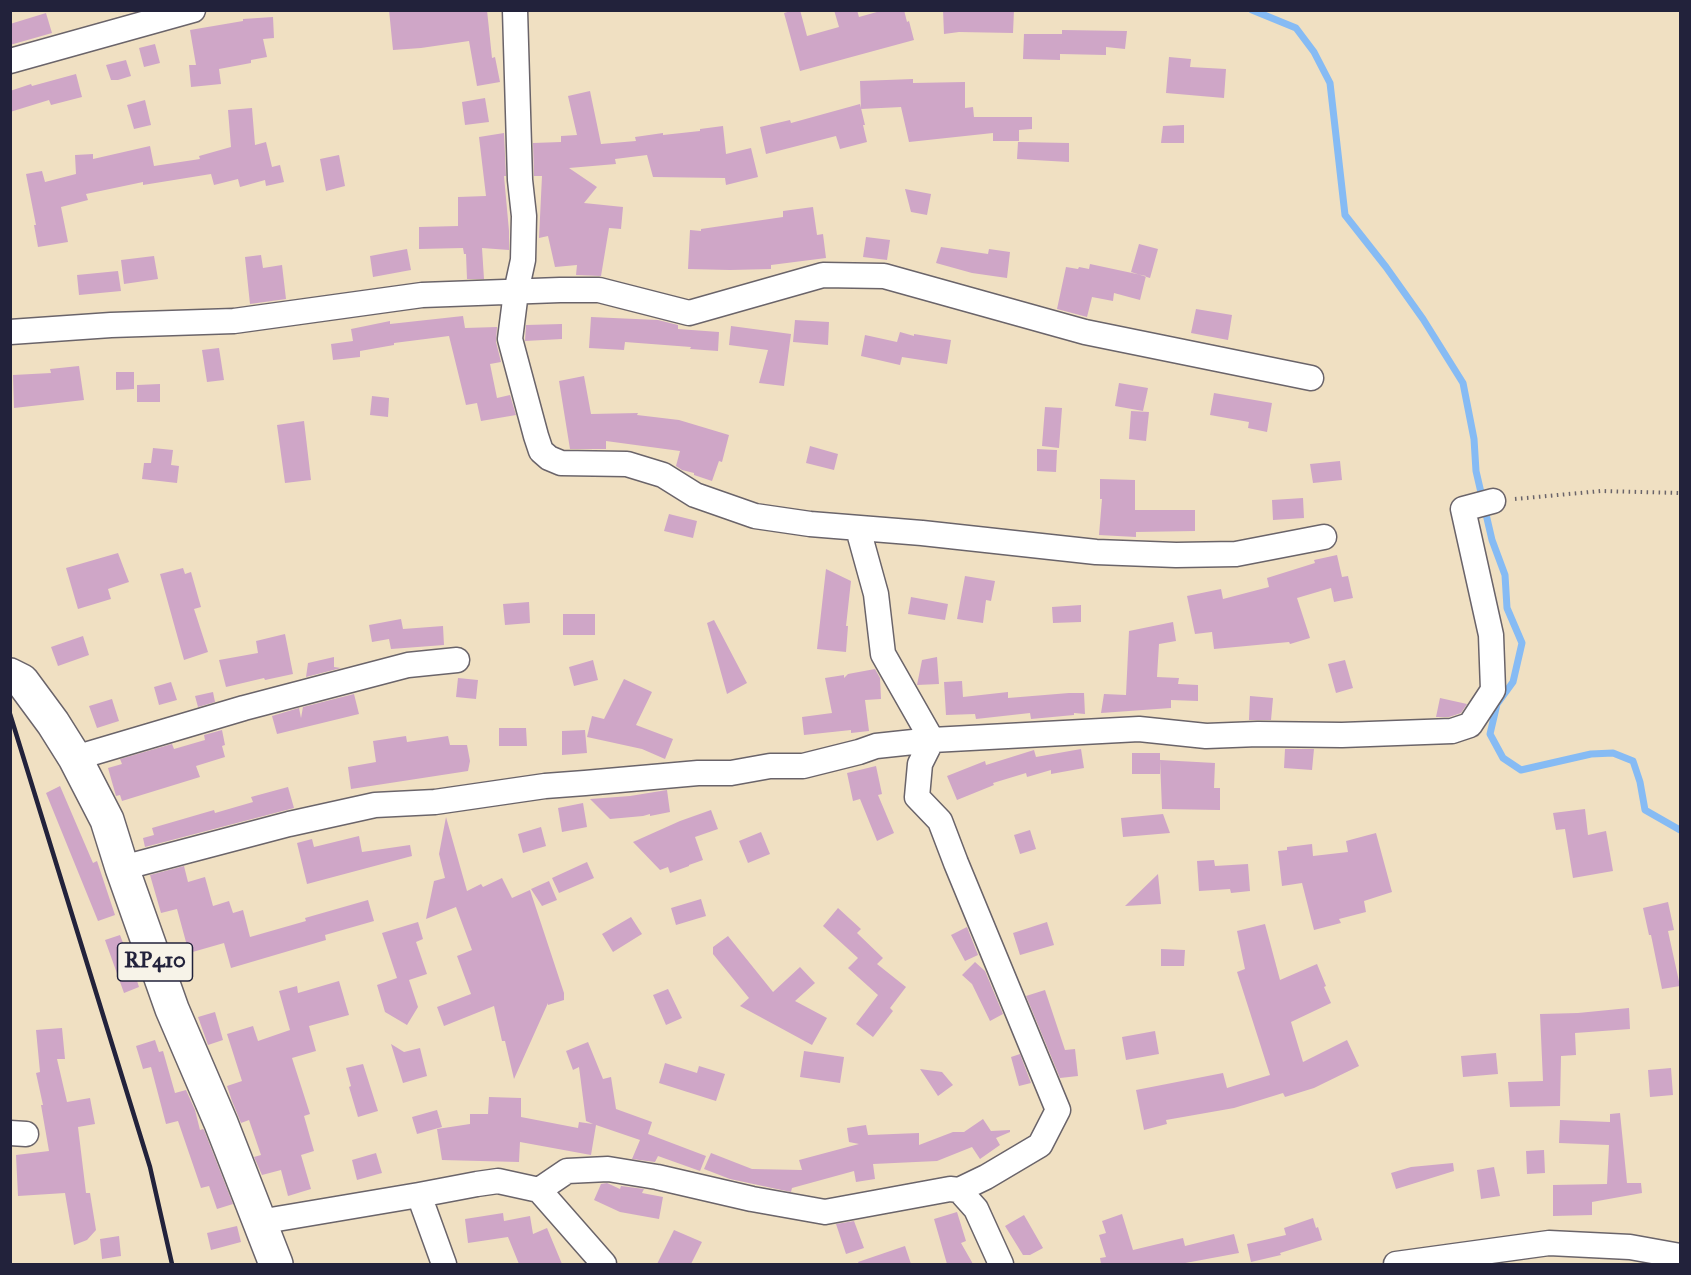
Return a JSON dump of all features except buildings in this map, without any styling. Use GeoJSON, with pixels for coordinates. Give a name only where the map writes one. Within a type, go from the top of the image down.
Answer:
{"type":"FeatureCollection","features":[{"type":"Feature","properties":{"kind":"main road","name":"RP410"},"geometry":{"type":"LineString","coordinates":[[10,675],[22,681],[53,723],[75,758],[108,820],[122,868],[172,1009],[221,1123],[276,1264]]}},
{"type":"Feature","properties":{"kind":"street"},"geometry":{"type":"LineString","coordinates":[[10,61],[193,10]]}},
{"type":"Feature","properties":{"kind":"street"},"geometry":{"type":"LineString","coordinates":[[515,10],[520,180],[524,216],[523,260],[510,339],[536,436],[541,451],[549,458],[561,463],[627,464],[663,475],[695,495],[755,516],[858,529],[922,533],[1096,552],[1176,555],[1236,554],[1324,537]]}},
{"type":"Feature","properties":{"kind":"street"},"geometry":{"type":"LineString","coordinates":[[10,332],[111,325],[234,321],[422,295],[560,290],[599,290],[689,313],[823,275],[884,276],[1085,332],[1311,378]]}},
{"type":"Feature","properties":{"kind":"street"},"geometry":{"type":"LineString","coordinates":[[122,868],[289,824],[375,805],[435,802],[545,786],[698,773],[731,773],[770,766],[803,766],[876,746],[932,740],[1139,729],[1206,736],[1452,731],[1470,725],[1493,690],[1491,635],[1462,509],[1493,501]]}},
{"type":"Feature","properties":{"kind":"street"},"geometry":{"type":"LineString","coordinates":[[858,529],[876,594],[883,654],[932,740]]}},
{"type":"Feature","properties":{"kind":"street"},"geometry":{"type":"LineString","coordinates":[[75,758],[244,708],[408,665],[457,660]]}},
{"type":"Feature","properties":{"kind":"street"},"geometry":{"type":"LineString","coordinates":[[539,1190],[567,1171],[608,1169],[825,1212],[950,1189],[959,1190],[986,1177],[1040,1144],[1058,1110],[940,822],[917,797],[920,764],[932,740]]}},
{"type":"Feature","properties":{"kind":"street"},"geometry":{"type":"LineString","coordinates":[[259,1222],[498,1181],[539,1190],[604,1264]]}},
{"type":"Feature","properties":{"kind":"street"},"geometry":{"type":"LineString","coordinates":[[959,1190],[976,1209],[1001,1264]]}},
{"type":"Feature","properties":{"kind":"street"},"geometry":{"type":"LineString","coordinates":[[419,1195],[444,1264]]}},
{"type":"Feature","properties":{"kind":"street"},"geometry":{"type":"LineString","coordinates":[[1396,1264],[1549,1243],[1630,1247],[1680,1256]]}},
{"type":"Feature","properties":{"kind":"path"},"geometry":{"type":"LineString","coordinates":[[1493,501],[1601,491],[1680,493]]}},
{"type":"Feature","properties":{"kind":"waterway"},"geometry":{"type":"LineString","coordinates":[[1252,10],[1296,28],[1314,52],[1330,83],[1345,215],[1423,319],[1463,383],[1474,439],[1476,471],[1492,540],[1505,575],[1507,608],[1522,643],[1513,682],[1497,704],[1490,734],[1503,758],[1521,770],[1591,754],[1613,753],[1633,761],[1640,782],[1645,810],[1680,830]]}},
{"type":"Feature","properties":{"kind":"railway"},"geometry":{"type":"LineString","coordinates":[[10,714],[150,1167],[172,1264]]}}]}
